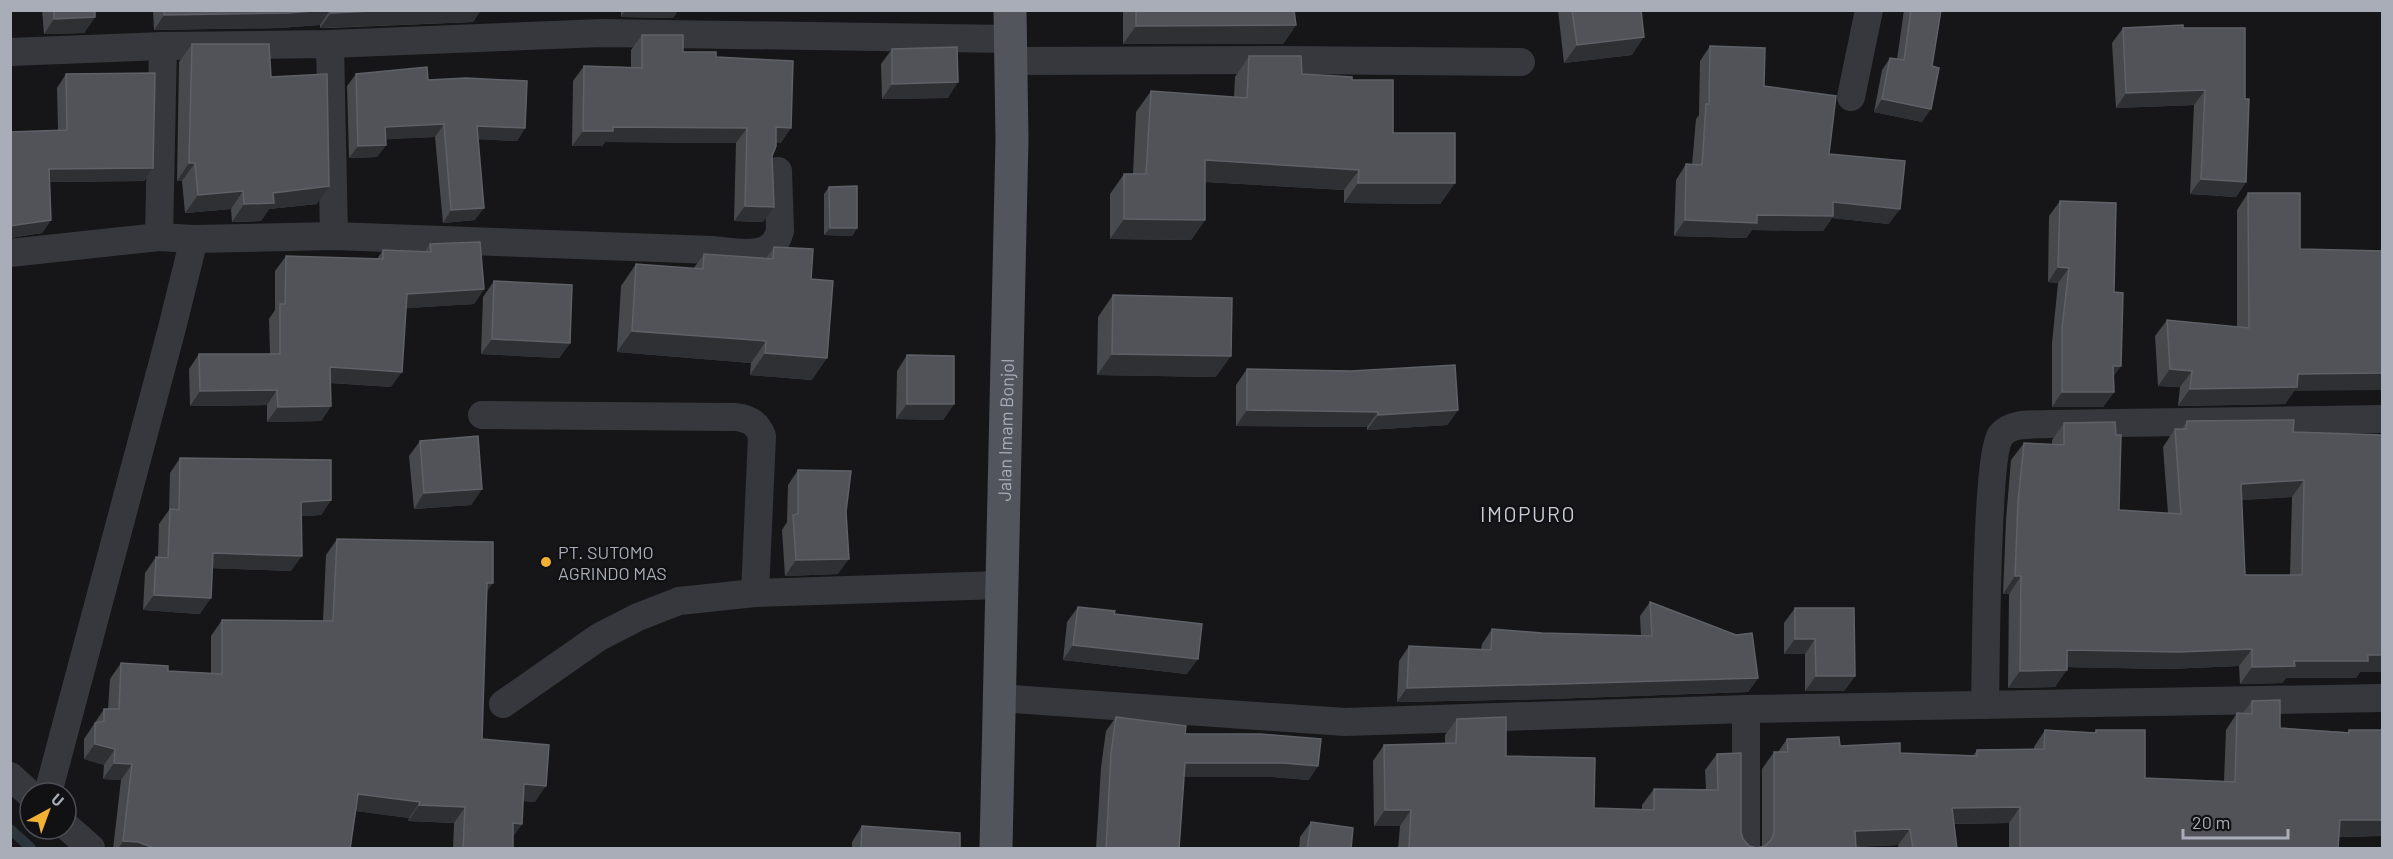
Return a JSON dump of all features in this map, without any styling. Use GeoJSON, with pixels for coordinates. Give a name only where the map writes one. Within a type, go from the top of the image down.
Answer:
{"type":"FeatureCollection","features":[{"type":"Feature","properties":{"kind":"main road","name":"Jalan Imam Bonjol"},"geometry":{"type":"LineString","coordinates":[[996,849],[1012,139],[1010,37]]}},
{"type":"Feature","properties":{"kind":"street"},"geometry":{"type":"LineString","coordinates":[[1851,97],[1869,10]]}},
{"type":"Feature","properties":{"kind":"street"},"geometry":{"type":"LineString","coordinates":[[10,52],[163,46],[330,44],[602,33],[1010,37],[1282,60],[1521,62]]}},
{"type":"Feature","properties":{"kind":"street"},"geometry":{"type":"LineString","coordinates":[[330,44],[334,236]]}},
{"type":"Feature","properties":{"kind":"street"},"geometry":{"type":"LineString","coordinates":[[159,237],[163,46]]}},
{"type":"Feature","properties":{"kind":"street"},"geometry":{"type":"LineString","coordinates":[[10,254],[159,237],[194,239],[334,236],[712,250],[758,254],[778,239],[780,231],[778,171]]}},
{"type":"Feature","properties":{"kind":"street"},"geometry":{"type":"LineString","coordinates":[[51,781],[194,239]]}},
{"type":"Feature","properties":{"kind":"street"},"geometry":{"type":"LineString","coordinates":[[482,415],[735,417],[753,422],[762,436],[755,593]]}},
{"type":"Feature","properties":{"kind":"street"},"geometry":{"type":"LineString","coordinates":[[1985,705],[1990,506],[1998,440],[2010,428],[2049,424],[2382,419]]}},
{"type":"Feature","properties":{"kind":"street"},"geometry":{"type":"LineString","coordinates":[[502,704],[599,637],[638,617],[679,601],[755,593],[1001,585]]}},
{"type":"Feature","properties":{"kind":"street"},"geometry":{"type":"LineString","coordinates":[[999,698],[1345,722],[1746,709],[2382,698]]}},
{"type":"Feature","properties":{"kind":"street"},"geometry":{"type":"LineString","coordinates":[[1746,709],[1746,849]]}},
{"type":"Feature","properties":{"kind":"street"},"geometry":{"type":"LineString","coordinates":[[78,837],[91,849]]}},
{"type":"Feature","properties":{"kind":"building"},"geometry":{"type":"Polygon","coordinates":[[[54,10],[95,10],[95,17],[54,19],[54,10]]]}},
{"type":"Feature","properties":{"kind":"building"},"geometry":{"type":"Polygon","coordinates":[[[164,10],[325,10],[289,13],[164,15],[164,10]]]}},
{"type":"Feature","properties":{"kind":"building"},"geometry":{"type":"Polygon","coordinates":[[[331,10],[394,10],[331,13],[331,10]]]}},
{"type":"Feature","properties":{"kind":"building"},"geometry":{"type":"Polygon","coordinates":[[[1136,10],[1294,10],[1296,25],[1136,26],[1136,10]]]}},
{"type":"Feature","properties":{"kind":"building"},"geometry":{"type":"Polygon","coordinates":[[[1572,10],[1641,10],[1644,37],[1577,45],[1572,10]]]}},
{"type":"Feature","properties":{"kind":"building"},"geometry":{"type":"Polygon","coordinates":[[[1911,10],[1941,10],[1932,66],[1939,68],[1931,109],[1882,99],[1890,58],[1904,60],[1911,10]]]}},
{"type":"Feature","properties":{"kind":"building"},"geometry":{"type":"Polygon","coordinates":[[[2183,25],[2183,28],[2245,28],[2245,99],[2249,99],[2246,182],[2201,179],[2205,90],[2126,93],[2123,28],[2183,25]]]}},
{"type":"Feature","properties":{"kind":"building"},"geometry":{"type":"Polygon","coordinates":[[[642,35],[683,35],[683,52],[716,52],[716,57],[793,61],[791,128],[776,127],[776,146],[772,156],[774,207],[745,206],[747,128],[613,127],[613,131],[583,131],[584,66],[642,68],[642,35]]]}},
{"type":"Feature","properties":{"kind":"building"},"geometry":{"type":"Polygon","coordinates":[[[192,44],[269,44],[271,77],[327,74],[329,186],[273,193],[274,203],[244,204],[243,191],[198,195],[195,163],[189,163],[192,44]]]}},
{"type":"Feature","properties":{"kind":"building"},"geometry":{"type":"Polygon","coordinates":[[[1710,46],[1765,48],[1764,86],[1836,96],[1829,154],[1905,161],[1900,209],[1833,202],[1833,216],[1757,215],[1757,223],[1685,220],[1686,164],[1702,165],[1706,104],[1709,104],[1710,46]]]}},
{"type":"Feature","properties":{"kind":"building"},"geometry":{"type":"Polygon","coordinates":[[[957,47],[958,82],[892,84],[892,49],[957,47]]]}},
{"type":"Feature","properties":{"kind":"building"},"geometry":{"type":"Polygon","coordinates":[[[1249,56],[1301,56],[1302,74],[1352,77],[1352,80],[1393,80],[1393,133],[1455,133],[1455,183],[1358,183],[1359,170],[1205,160],[1205,220],[1124,219],[1124,174],[1146,174],[1151,91],[1247,98],[1249,56]]]}},
{"type":"Feature","properties":{"kind":"building"},"geometry":{"type":"Polygon","coordinates":[[[427,67],[428,80],[466,78],[527,81],[525,128],[477,126],[484,208],[451,210],[444,124],[385,127],[386,145],[358,146],[356,74],[427,67]]]}},
{"type":"Feature","properties":{"kind":"building"},"geometry":{"type":"Polygon","coordinates":[[[155,73],[153,168],[49,169],[51,220],[10,226],[10,132],[67,130],[66,74],[155,73]]]}},
{"type":"Feature","properties":{"kind":"building"},"geometry":{"type":"Polygon","coordinates":[[[857,186],[857,228],[830,228],[829,187],[857,186]]]}},
{"type":"Feature","properties":{"kind":"building"},"geometry":{"type":"Polygon","coordinates":[[[2248,193],[2300,193],[2300,249],[2382,251],[2382,373],[2298,374],[2297,387],[2190,389],[2192,371],[2170,369],[2167,320],[2249,328],[2248,193]]]}},
{"type":"Feature","properties":{"kind":"building"},"geometry":{"type":"Polygon","coordinates":[[[2060,201],[2116,203],[2114,292],[2123,293],[2121,366],[2113,366],[2114,392],[2062,392],[2062,328],[2069,268],[2058,267],[2060,201]]]}},
{"type":"Feature","properties":{"kind":"building"},"geometry":{"type":"Polygon","coordinates":[[[480,242],[484,289],[407,294],[402,372],[330,367],[331,406],[278,407],[277,390],[200,391],[199,354],[280,354],[280,304],[285,304],[286,256],[383,259],[383,250],[431,252],[430,244],[480,242]]]}},
{"type":"Feature","properties":{"kind":"building"},"geometry":{"type":"Polygon","coordinates":[[[774,247],[813,249],[811,279],[833,281],[827,358],[765,353],[766,341],[632,331],[636,264],[703,269],[704,254],[773,259],[774,247]]]}},
{"type":"Feature","properties":{"kind":"building"},"geometry":{"type":"Polygon","coordinates":[[[494,281],[572,285],[570,343],[492,339],[494,281]]]}},
{"type":"Feature","properties":{"kind":"building"},"geometry":{"type":"Polygon","coordinates":[[[1113,295],[1232,298],[1231,356],[1112,354],[1113,295]]]}},
{"type":"Feature","properties":{"kind":"building"},"geometry":{"type":"Polygon","coordinates":[[[907,355],[954,356],[954,404],[907,404],[907,355]]]}},
{"type":"Feature","properties":{"kind":"building"},"geometry":{"type":"Polygon","coordinates":[[[1455,365],[1458,410],[1378,415],[1378,412],[1247,410],[1247,369],[1351,371],[1455,365]]]}},
{"type":"Feature","properties":{"kind":"building"},"geometry":{"type":"Polygon","coordinates":[[[2294,420],[2293,432],[2382,435],[2382,655],[2368,655],[2368,661],[2294,661],[2295,666],[2252,667],[2252,649],[2179,652],[2067,650],[2067,670],[2020,671],[2021,576],[2015,576],[2018,502],[2024,443],[2064,445],[2064,423],[2115,422],[2116,435],[2121,435],[2119,510],[2181,514],[2175,429],[2186,429],[2187,421],[2294,420]],[[2304,480],[2241,484],[2245,575],[2302,575],[2304,480]]]}},
{"type":"Feature","properties":{"kind":"building"},"geometry":{"type":"Polygon","coordinates":[[[478,436],[482,489],[424,493],[420,441],[478,436]]]}},
{"type":"Feature","properties":{"kind":"building"},"geometry":{"type":"Polygon","coordinates":[[[180,458],[331,460],[331,500],[301,502],[302,556],[213,553],[211,598],[154,595],[156,557],[168,558],[170,509],[179,510],[180,458]]]}},
{"type":"Feature","properties":{"kind":"building"},"geometry":{"type":"Polygon","coordinates":[[[798,470],[851,471],[846,512],[849,559],[796,560],[793,515],[798,514],[798,470]]]}},
{"type":"Feature","properties":{"kind":"building"},"geometry":{"type":"Polygon","coordinates":[[[337,539],[493,542],[493,583],[487,583],[482,739],[549,745],[546,786],[524,784],[522,824],[513,823],[513,849],[463,849],[465,807],[419,805],[420,802],[358,794],[350,849],[157,849],[138,842],[123,841],[132,764],[114,763],[115,749],[95,744],[95,723],[104,721],[104,709],[119,709],[121,663],[168,666],[168,671],[222,674],[222,620],[333,621],[337,539]]]}},
{"type":"Feature","properties":{"kind":"building"},"geometry":{"type":"Polygon","coordinates":[[[1650,602],[1736,635],[1752,633],[1758,678],[1407,688],[1409,646],[1491,650],[1492,629],[1542,633],[1652,636],[1650,602]]]}},
{"type":"Feature","properties":{"kind":"building"},"geometry":{"type":"Polygon","coordinates":[[[1078,607],[1115,611],[1114,614],[1202,624],[1198,659],[1073,645],[1078,607]]]}},
{"type":"Feature","properties":{"kind":"building"},"geometry":{"type":"Polygon","coordinates":[[[1795,608],[1854,608],[1855,676],[1816,676],[1815,639],[1795,639],[1795,608]]]}},
{"type":"Feature","properties":{"kind":"building"},"geometry":{"type":"Polygon","coordinates":[[[2280,700],[2280,728],[2349,733],[2349,730],[2382,730],[2382,820],[2340,820],[2338,849],[2020,849],[2020,807],[1952,808],[1957,849],[1913,849],[1910,829],[1855,831],[1856,849],[1409,849],[1411,810],[1385,810],[1384,745],[1456,743],[1457,719],[1506,717],[1506,756],[1595,758],[1594,808],[1654,810],[1654,789],[1718,790],[1717,754],[1741,753],[1741,832],[1749,846],[1757,848],[1765,846],[1772,839],[1774,832],[1774,752],[1788,752],[1787,739],[1839,737],[1840,746],[1900,743],[1900,753],[1977,756],[1977,750],[2044,749],[2045,730],[2096,733],[2096,730],[2145,730],[2145,778],[2235,782],[2237,713],[2252,714],[2252,701],[2280,700]]]}},
{"type":"Feature","properties":{"kind":"building"},"geometry":{"type":"Polygon","coordinates":[[[1116,717],[1186,726],[1185,734],[1260,734],[1321,739],[1318,766],[1283,763],[1185,763],[1179,849],[1106,849],[1111,753],[1116,717]]]}},
{"type":"Feature","properties":{"kind":"building"},"geometry":{"type":"Polygon","coordinates":[[[1311,822],[1353,828],[1351,849],[1307,849],[1311,822]]]}},
{"type":"Feature","properties":{"kind":"building"},"geometry":{"type":"Polygon","coordinates":[[[862,826],[960,833],[960,849],[861,849],[862,826]]]}},
{"type":"Feature","properties":{"kind":"waterway"},"geometry":{"type":"LineString","coordinates":[[10,829],[31,848]]}},
{"type":"Feature","properties":{"kind":"place","name":"PT. SUTOMO AGRINDO MAS"},"geometry":{"type":"Point","coordinates":[546,562]}},
{"type":"Feature","properties":{"kind":"district","name":"IMOPURO"},"geometry":{"type":"Point","coordinates":[1528,513]}}]}
